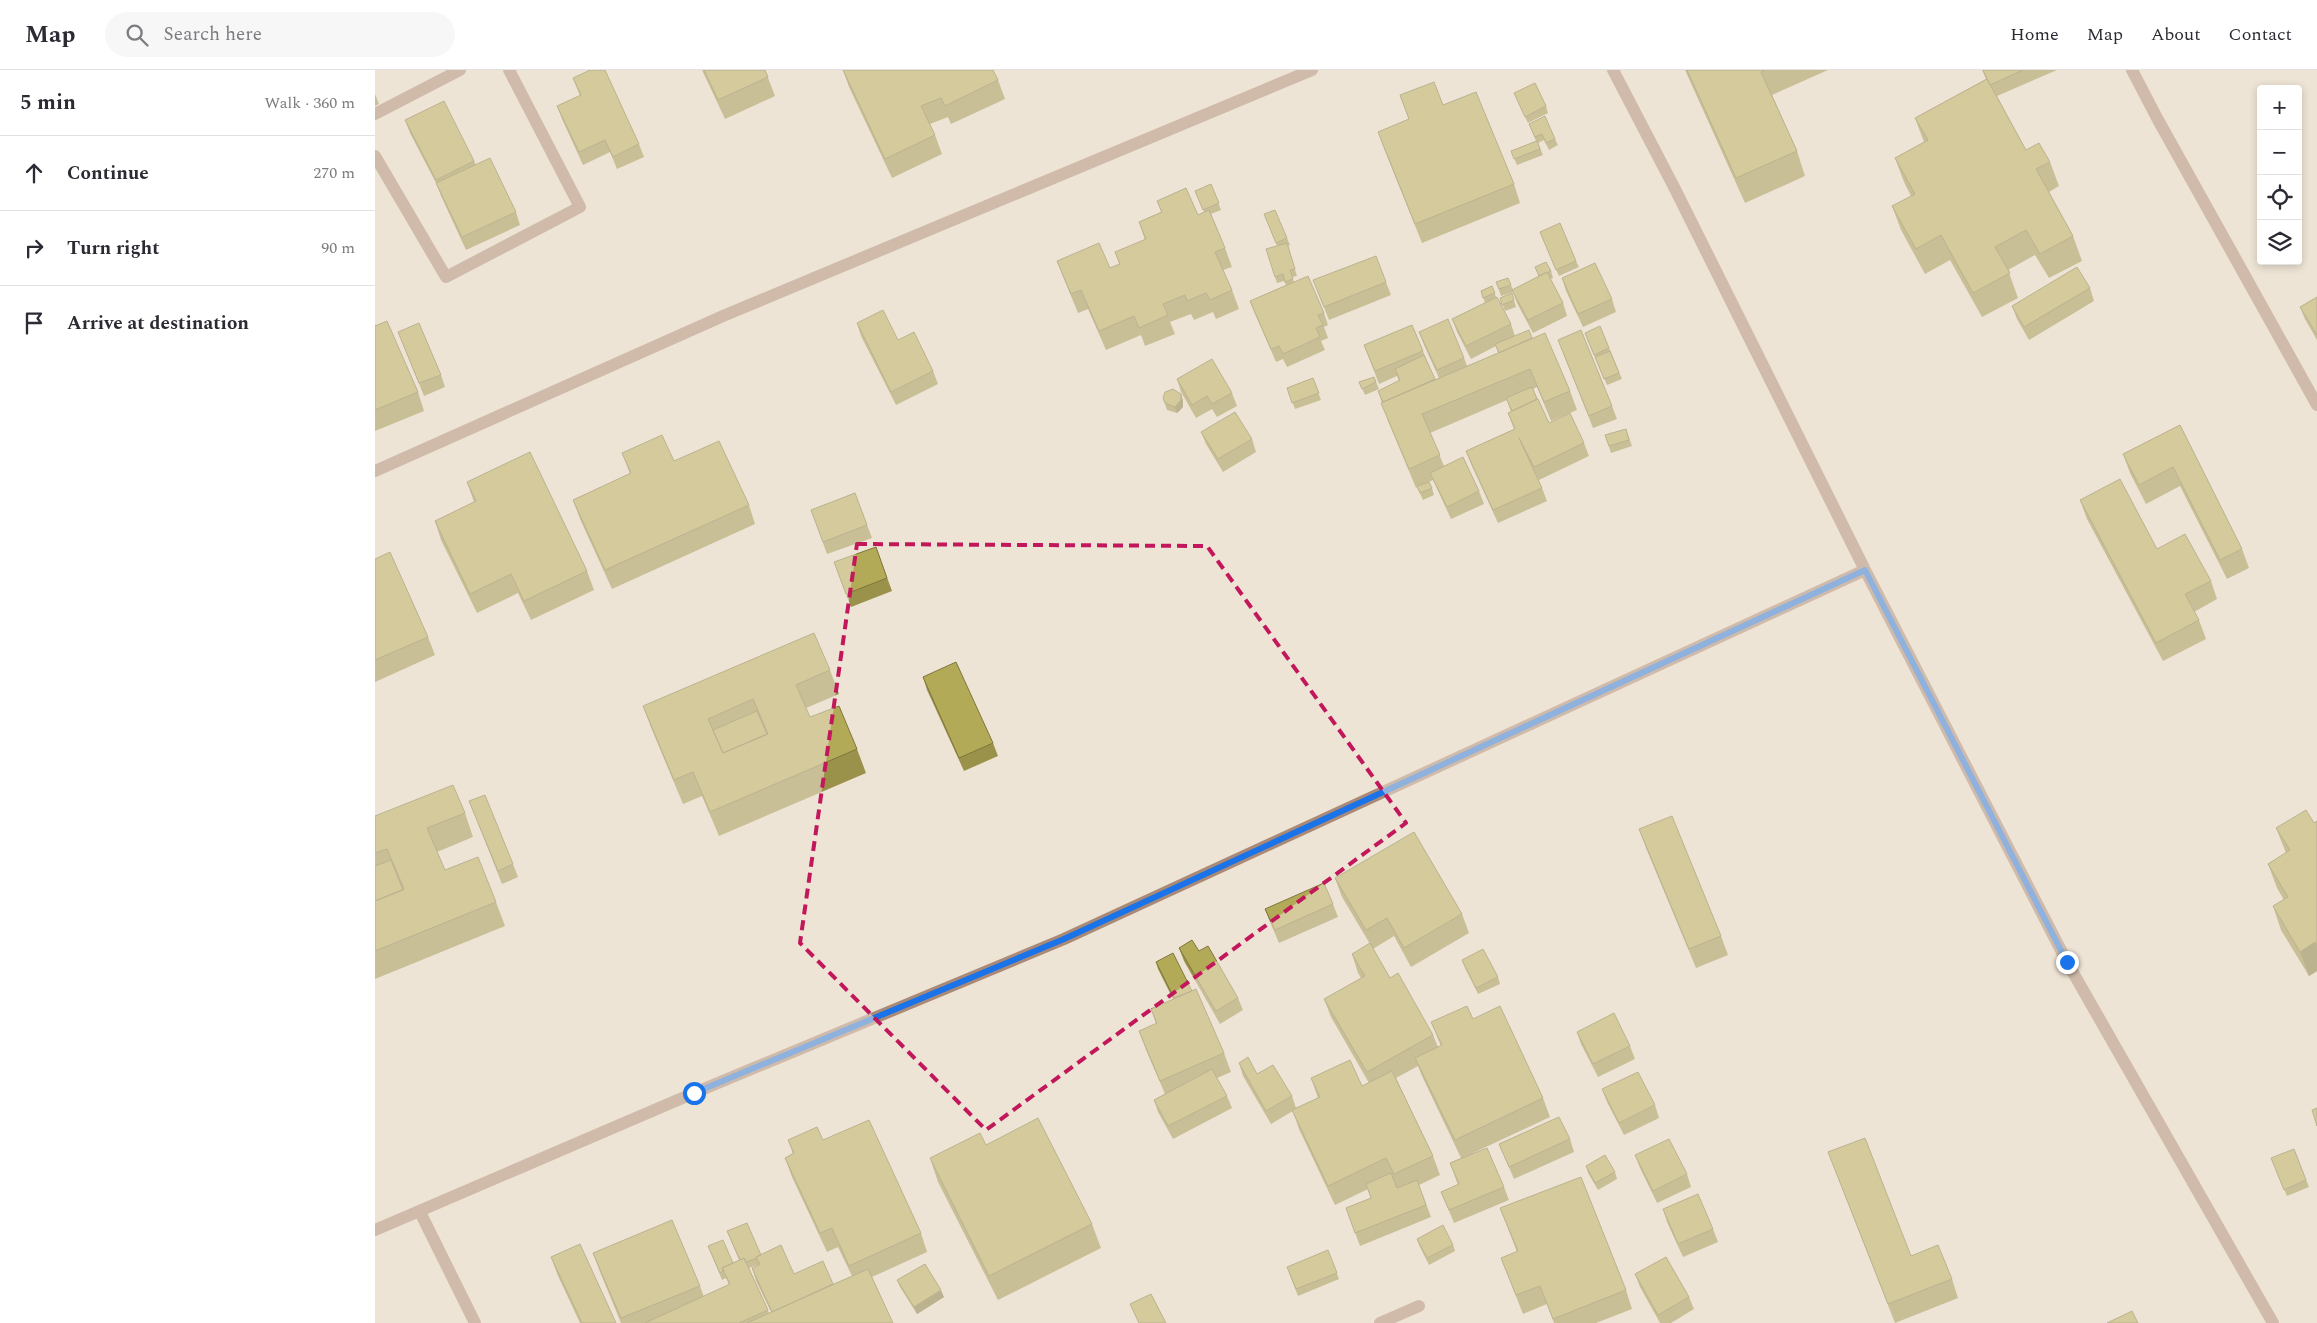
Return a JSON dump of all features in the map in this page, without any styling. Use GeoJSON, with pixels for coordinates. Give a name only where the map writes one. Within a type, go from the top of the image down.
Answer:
{"type":"FeatureCollection","features":[{"type":"Feature","properties":{"kind":"street"},"geometry":{"type":"LineString","coordinates":[[375,114],[460,70]]}},
{"type":"Feature","properties":{"kind":"street"},"geometry":{"type":"LineString","coordinates":[[375,156],[446,277],[580,207],[509,70]]}},
{"type":"Feature","properties":{"kind":"street"},"geometry":{"type":"LineString","coordinates":[[375,471],[723,316],[1311,70]]}},
{"type":"Feature","properties":{"kind":"street"},"geometry":{"type":"LineString","coordinates":[[1613,70],[1674,187],[1865,570],[2067,962],[2273,1323]]}},
{"type":"Feature","properties":{"kind":"street"},"geometry":{"type":"LineString","coordinates":[[2132,70],[2317,405]]}},
{"type":"Feature","properties":{"kind":"street"},"geometry":{"type":"LineString","coordinates":[[375,1230],[1064,939],[1865,570]]}},
{"type":"Feature","properties":{"kind":"street"},"geometry":{"type":"LineString","coordinates":[[420,1212],[475,1323]]}},
{"type":"Feature","properties":{"kind":"street"},"geometry":{"type":"LineString","coordinates":[[1380,1323],[1419,1306]]}},
{"type":"Feature","properties":{"kind":"highlighted area"},"geometry":{"type":"Polygon","coordinates":[[[857,544],[1207,546],[1406,823],[986,1130],[800,943],[857,544]]]}},
{"type":"Feature","properties":{"kind":"building"},"geometry":{"type":"Polygon","coordinates":[[[590,70],[605,70],[639,144],[613,157],[605,140],[579,152],[557,106],[581,95],[573,78],[590,70]]]}},
{"type":"Feature","properties":{"kind":"building"},"geometry":{"type":"Polygon","coordinates":[[[704,70],[765,70],[768,77],[718,100],[704,70]]]}},
{"type":"Feature","properties":{"kind":"building"},"geometry":{"type":"Polygon","coordinates":[[[843,70],[993,70],[998,80],[945,106],[941,98],[921,106],[935,135],[885,159],[843,70]]]}},
{"type":"Feature","properties":{"kind":"building"},"geometry":{"type":"Polygon","coordinates":[[[1687,70],[1765,70],[1761,72],[1797,151],[1736,178],[1687,70]]]}},
{"type":"Feature","properties":{"kind":"building"},"geometry":{"type":"Polygon","coordinates":[[[1983,70],[2023,70],[1990,85],[1983,70]]]}},
{"type":"Feature","properties":{"kind":"building"},"geometry":{"type":"Polygon","coordinates":[[[1987,79],[2026,150],[2039,143],[2050,162],[2036,169],[2073,236],[2040,254],[2026,230],[1995,247],[2010,273],[1973,293],[1941,235],[1916,249],[1892,206],[1915,194],[1895,158],[1928,140],[1915,118],[1987,79]]]}},
{"type":"Feature","properties":{"kind":"building"},"geometry":{"type":"Polygon","coordinates":[[[1434,82],[1443,105],[1476,92],[1514,184],[1415,224],[1378,132],[1409,119],[1400,95],[1434,82]]]}},
{"type":"Feature","properties":{"kind":"building"},"geometry":{"type":"Polygon","coordinates":[[[1535,83],[1546,106],[1525,117],[1514,93],[1535,83]]]}},
{"type":"Feature","properties":{"kind":"building"},"geometry":{"type":"Polygon","coordinates":[[[444,101],[474,161],[436,180],[405,120],[444,101]]]}},
{"type":"Feature","properties":{"kind":"building"},"geometry":{"type":"Polygon","coordinates":[[[1545,116],[1555,139],[1546,143],[1542,134],[1535,137],[1529,124],[1545,116]]]}},
{"type":"Feature","properties":{"kind":"building"},"geometry":{"type":"Polygon","coordinates":[[[1537,141],[1540,149],[1514,159],[1511,151],[1537,141]]]}},
{"type":"Feature","properties":{"kind":"building"},"geometry":{"type":"Polygon","coordinates":[[[490,158],[516,212],[462,237],[436,183],[490,158]]]}},
{"type":"Feature","properties":{"kind":"building"},"geometry":{"type":"Polygon","coordinates":[[[1211,184],[1219,203],[1203,210],[1195,191],[1211,184]]]}},
{"type":"Feature","properties":{"kind":"building"},"geometry":{"type":"Polygon","coordinates":[[[1186,188],[1198,215],[1209,210],[1225,248],[1215,252],[1232,290],[1210,300],[1206,293],[1187,301],[1185,295],[1163,304],[1168,315],[1139,328],[1134,316],[1099,331],[1081,290],[1071,294],[1057,261],[1099,243],[1110,268],[1120,264],[1115,252],[1146,239],[1139,222],[1162,212],[1157,201],[1186,188]]]}},
{"type":"Feature","properties":{"kind":"building"},"geometry":{"type":"Polygon","coordinates":[[[1275,210],[1287,238],[1276,243],[1264,214],[1275,210]]]}},
{"type":"Feature","properties":{"kind":"building"},"geometry":{"type":"Polygon","coordinates":[[[1560,223],[1576,261],[1556,270],[1540,232],[1560,223]]]}},
{"type":"Feature","properties":{"kind":"building"},"geometry":{"type":"Polygon","coordinates":[[[1287,243],[1295,269],[1290,270],[1293,279],[1285,282],[1283,274],[1275,277],[1266,249],[1287,243]]]}},
{"type":"Feature","properties":{"kind":"building"},"geometry":{"type":"Polygon","coordinates":[[[1376,256],[1386,282],[1324,307],[1313,280],[1376,256]]]}},
{"type":"Feature","properties":{"kind":"building"},"geometry":{"type":"Polygon","coordinates":[[[1546,262],[1551,271],[1539,276],[1535,267],[1546,262]]]}},
{"type":"Feature","properties":{"kind":"building"},"geometry":{"type":"Polygon","coordinates":[[[1595,263],[1612,299],[1578,314],[1562,278],[1595,263]]]}},
{"type":"Feature","properties":{"kind":"building"},"geometry":{"type":"Polygon","coordinates":[[[2077,267],[2090,288],[2024,327],[2012,306],[2077,267]]]}},
{"type":"Feature","properties":{"kind":"building"},"geometry":{"type":"Polygon","coordinates":[[[1547,272],[1563,303],[1528,320],[1512,290],[1547,272]]]}},
{"type":"Feature","properties":{"kind":"building"},"geometry":{"type":"Polygon","coordinates":[[[1308,276],[1324,313],[1318,315],[1323,325],[1316,328],[1320,337],[1283,354],[1279,346],[1271,349],[1250,301],[1308,276]]]}},
{"type":"Feature","properties":{"kind":"building"},"geometry":{"type":"Polygon","coordinates":[[[1508,278],[1511,285],[1499,289],[1496,282],[1508,278]]]}},
{"type":"Feature","properties":{"kind":"building"},"geometry":{"type":"Polygon","coordinates":[[[1492,286],[1495,293],[1483,298],[1481,291],[1492,286]]]}},
{"type":"Feature","properties":{"kind":"building"},"geometry":{"type":"Polygon","coordinates":[[[1512,293],[1514,300],[1502,305],[1500,298],[1512,293]]]}},
{"type":"Feature","properties":{"kind":"building"},"geometry":{"type":"Polygon","coordinates":[[[1497,297],[1511,324],[1466,346],[1452,319],[1497,297]]]}},
{"type":"Feature","properties":{"kind":"building"},"geometry":{"type":"Polygon","coordinates":[[[2317,297],[2317,335],[2300,307],[2317,297]]]}},
{"type":"Feature","properties":{"kind":"building"},"geometry":{"type":"Polygon","coordinates":[[[883,310],[898,340],[914,332],[933,371],[891,392],[857,323],[883,310]]]}},
{"type":"Feature","properties":{"kind":"building"},"geometry":{"type":"Polygon","coordinates":[[[1448,319],[1464,358],[1437,370],[1419,332],[1448,319]]]}},
{"type":"Feature","properties":{"kind":"building"},"geometry":{"type":"Polygon","coordinates":[[[387,321],[418,392],[375,410],[375,326],[387,321]]]}},
{"type":"Feature","properties":{"kind":"building"},"geometry":{"type":"Polygon","coordinates":[[[419,323],[441,375],[419,383],[398,332],[419,323]]]}},
{"type":"Feature","properties":{"kind":"building"},"geometry":{"type":"Polygon","coordinates":[[[1412,325],[1423,351],[1375,371],[1364,345],[1412,325]]]}},
{"type":"Feature","properties":{"kind":"building"},"geometry":{"type":"Polygon","coordinates":[[[1600,326],[1609,348],[1594,355],[1585,333],[1600,326]]]}},
{"type":"Feature","properties":{"kind":"building"},"geometry":{"type":"Polygon","coordinates":[[[1529,330],[1532,338],[1499,353],[1495,344],[1529,330]]]}},
{"type":"Feature","properties":{"kind":"building"},"geometry":{"type":"Polygon","coordinates":[[[1581,330],[1612,406],[1589,416],[1558,340],[1581,330]]]}},
{"type":"Feature","properties":{"kind":"building"},"geometry":{"type":"Polygon","coordinates":[[[1545,333],[1570,391],[1544,402],[1530,369],[1422,414],[1440,455],[1409,469],[1381,403],[1545,333]]]}},
{"type":"Feature","properties":{"kind":"building"},"geometry":{"type":"Polygon","coordinates":[[[1610,351],[1619,373],[1604,379],[1595,357],[1610,351]]]}},
{"type":"Feature","properties":{"kind":"building"},"geometry":{"type":"Polygon","coordinates":[[[1424,355],[1435,379],[1383,402],[1378,391],[1400,380],[1395,369],[1424,355]]]}},
{"type":"Feature","properties":{"kind":"building"},"geometry":{"type":"Polygon","coordinates":[[[1212,359],[1232,393],[1212,404],[1207,396],[1192,405],[1177,379],[1212,359]]]}},
{"type":"Feature","properties":{"kind":"building"},"geometry":{"type":"Polygon","coordinates":[[[1374,377],[1376,382],[1362,389],[1359,382],[1374,377]]]}},
{"type":"Feature","properties":{"kind":"building"},"geometry":{"type":"Polygon","coordinates":[[[1313,378],[1319,393],[1292,403],[1287,388],[1313,378]]]}},
{"type":"Feature","properties":{"kind":"building"},"geometry":{"type":"Polygon","coordinates":[[[1532,387],[1537,399],[1512,411],[1506,398],[1532,387]]]}},
{"type":"Feature","properties":{"kind":"building"},"geometry":{"type":"Polygon","coordinates":[[[1173,389],[1181,394],[1181,400],[1175,407],[1165,403],[1163,398],[1165,392],[1173,389]]]}},
{"type":"Feature","properties":{"kind":"building"},"geometry":{"type":"Polygon","coordinates":[[[1538,399],[1549,423],[1570,413],[1584,443],[1534,467],[1519,438],[1542,488],[1493,510],[1466,451],[1515,429],[1508,413],[1538,399]]]}},
{"type":"Feature","properties":{"kind":"building"},"geometry":{"type":"Polygon","coordinates":[[[1235,412],[1252,439],[1218,459],[1201,432],[1235,412]]]}},
{"type":"Feature","properties":{"kind":"building"},"geometry":{"type":"Polygon","coordinates":[[[2180,425],[2242,549],[2220,560],[2173,467],[2139,485],[2123,454],[2180,425]]]}},
{"type":"Feature","properties":{"kind":"building"},"geometry":{"type":"Polygon","coordinates":[[[1626,429],[1629,440],[1609,446],[1605,435],[1626,429]]]}},
{"type":"Feature","properties":{"kind":"building"},"geometry":{"type":"Polygon","coordinates":[[[662,435],[674,461],[719,441],[749,505],[605,570],[573,500],[631,473],[622,453],[662,435]]]}},
{"type":"Feature","properties":{"kind":"building"},"geometry":{"type":"Polygon","coordinates":[[[530,452],[587,571],[524,601],[511,574],[470,594],[435,521],[476,501],[467,482],[530,452]]]}},
{"type":"Feature","properties":{"kind":"building"},"geometry":{"type":"Polygon","coordinates":[[[1463,457],[1479,491],[1447,507],[1430,473],[1463,457]]]}},
{"type":"Feature","properties":{"kind":"building"},"geometry":{"type":"Polygon","coordinates":[[[2120,479],[2157,549],[2185,534],[2211,581],[2185,594],[2199,620],[2156,643],[2080,500],[2120,479]]]}},
{"type":"Feature","properties":{"kind":"building"},"geometry":{"type":"Polygon","coordinates":[[[1429,482],[1432,488],[1420,493],[1417,486],[1429,482]]]}},
{"type":"Feature","properties":{"kind":"building"},"geometry":{"type":"Polygon","coordinates":[[[855,493],[867,525],[823,542],[811,510],[855,493]]]}},
{"type":"Feature","properties":{"kind":"building"},"geometry":{"type":"Polygon","coordinates":[[[876,547],[887,578],[846,594],[834,562],[876,547]]]}},
{"type":"Feature","properties":{"kind":"building"},"geometry":{"type":"Polygon","coordinates":[[[390,552],[428,637],[375,660],[375,559],[390,552]]]}},
{"type":"Feature","properties":{"kind":"building"},"geometry":{"type":"Polygon","coordinates":[[[814,633],[830,670],[796,685],[810,717],[839,706],[857,749],[710,812],[693,772],[674,780],[643,706],[814,633]],[[753,699],[708,719],[723,753],[768,734],[753,699]]]}},
{"type":"Feature","properties":{"kind":"building"},"geometry":{"type":"Polygon","coordinates":[[[956,662],[993,743],[959,758],[923,677],[956,662]]]}},
{"type":"Feature","properties":{"kind":"building"},"geometry":{"type":"Polygon","coordinates":[[[757,711],[767,734],[723,753],[713,730],[757,711]]]}},
{"type":"Feature","properties":{"kind":"building"},"geometry":{"type":"Polygon","coordinates":[[[453,785],[465,813],[427,828],[445,870],[478,857],[496,902],[375,951],[375,901],[404,889],[387,849],[375,853],[375,816],[453,785]]]}},
{"type":"Feature","properties":{"kind":"building"},"geometry":{"type":"Polygon","coordinates":[[[485,795],[513,864],[498,871],[469,801],[485,795]]]}},
{"type":"Feature","properties":{"kind":"building"},"geometry":{"type":"Polygon","coordinates":[[[2306,810],[2314,823],[2317,821],[2317,946],[2315,942],[2300,952],[2273,906],[2288,897],[2268,864],[2290,850],[2276,828],[2306,810]]]}},
{"type":"Feature","properties":{"kind":"building"},"geometry":{"type":"Polygon","coordinates":[[[1672,816],[1721,936],[1689,949],[1639,829],[1672,816]]]}},
{"type":"Feature","properties":{"kind":"building"},"geometry":{"type":"Polygon","coordinates":[[[1414,832],[1462,914],[1404,948],[1387,918],[1366,930],[1335,878],[1414,832]]]}},
{"type":"Feature","properties":{"kind":"building"},"geometry":{"type":"Polygon","coordinates":[[[391,860],[403,890],[375,901],[375,866],[391,860]]]}},
{"type":"Feature","properties":{"kind":"building"},"geometry":{"type":"Polygon","coordinates":[[[1324,883],[1333,904],[1275,930],[1265,909],[1324,883]]]}},
{"type":"Feature","properties":{"kind":"building"},"geometry":{"type":"Polygon","coordinates":[[[1192,940],[1199,951],[1208,946],[1238,998],[1216,1011],[1179,948],[1192,940]]]}},
{"type":"Feature","properties":{"kind":"building"},"geometry":{"type":"Polygon","coordinates":[[[1370,943],[1390,978],[1398,973],[1433,1035],[1367,1072],[1324,999],[1365,976],[1352,954],[1370,943]]]}},
{"type":"Feature","properties":{"kind":"building"},"geometry":{"type":"Polygon","coordinates":[[[1483,949],[1498,977],[1476,988],[1462,960],[1483,949]]]}},
{"type":"Feature","properties":{"kind":"building"},"geometry":{"type":"Polygon","coordinates":[[[1173,953],[1192,991],[1174,998],[1156,962],[1173,953]]]}},
{"type":"Feature","properties":{"kind":"building"},"geometry":{"type":"Polygon","coordinates":[[[1196,989],[1224,1053],[1160,1081],[1139,1031],[1157,1023],[1151,1009],[1196,989]]]}},
{"type":"Feature","properties":{"kind":"building"},"geometry":{"type":"Polygon","coordinates":[[[1467,1006],[1473,1019],[1500,1006],[1543,1098],[1455,1140],[1415,1058],[1442,1045],[1431,1022],[1467,1006]]]}},
{"type":"Feature","properties":{"kind":"building"},"geometry":{"type":"Polygon","coordinates":[[[1614,1013],[1630,1046],[1593,1064],[1577,1032],[1614,1013]]]}},
{"type":"Feature","properties":{"kind":"building"},"geometry":{"type":"Polygon","coordinates":[[[1248,1057],[1257,1074],[1273,1065],[1292,1096],[1266,1111],[1239,1063],[1248,1057]]]}},
{"type":"Feature","properties":{"kind":"building"},"geometry":{"type":"Polygon","coordinates":[[[1350,1060],[1362,1086],[1392,1071],[1433,1156],[1394,1174],[1386,1158],[1328,1186],[1292,1110],[1320,1097],[1311,1078],[1350,1060]]]}},
{"type":"Feature","properties":{"kind":"building"},"geometry":{"type":"Polygon","coordinates":[[[1212,1069],[1227,1096],[1168,1126],[1154,1100],[1212,1069]]]}},
{"type":"Feature","properties":{"kind":"building"},"geometry":{"type":"Polygon","coordinates":[[[1638,1072],[1655,1105],[1619,1123],[1602,1089],[1638,1072]]]}},
{"type":"Feature","properties":{"kind":"building"},"geometry":{"type":"Polygon","coordinates":[[[2317,1108],[2317,1126],[2312,1110],[2317,1108]]]}},
{"type":"Feature","properties":{"kind":"building"},"geometry":{"type":"Polygon","coordinates":[[[1559,1117],[1570,1139],[1509,1167],[1499,1144],[1559,1117]]]}},
{"type":"Feature","properties":{"kind":"building"},"geometry":{"type":"Polygon","coordinates":[[[1038,1118],[1092,1224],[989,1276],[930,1158],[980,1133],[986,1145],[1038,1118]]]}},
{"type":"Feature","properties":{"kind":"building"},"geometry":{"type":"Polygon","coordinates":[[[869,1120],[921,1233],[849,1266],[832,1228],[820,1233],[785,1158],[794,1153],[788,1140],[817,1127],[823,1140],[869,1120]]]}},
{"type":"Feature","properties":{"kind":"building"},"geometry":{"type":"Polygon","coordinates":[[[1865,1138],[1911,1256],[1938,1245],[1952,1279],[1888,1304],[1828,1152],[1865,1138]]]}},
{"type":"Feature","properties":{"kind":"building"},"geometry":{"type":"Polygon","coordinates":[[[1669,1139],[1687,1174],[1653,1191],[1635,1155],[1669,1139]]]}},
{"type":"Feature","properties":{"kind":"building"},"geometry":{"type":"Polygon","coordinates":[[[1487,1148],[1504,1187],[1449,1210],[1441,1192],[1459,1184],[1450,1163],[1487,1148]]]}},
{"type":"Feature","properties":{"kind":"building"},"geometry":{"type":"Polygon","coordinates":[[[2294,1149],[2306,1180],[2284,1190],[2271,1158],[2294,1149]]]}},
{"type":"Feature","properties":{"kind":"building"},"geometry":{"type":"Polygon","coordinates":[[[1605,1155],[1615,1172],[1595,1183],[1586,1166],[1605,1155]]]}},
{"type":"Feature","properties":{"kind":"building"},"geometry":{"type":"Polygon","coordinates":[[[1391,1173],[1397,1188],[1417,1180],[1426,1205],[1355,1233],[1346,1208],[1371,1198],[1366,1184],[1391,1173]]]}},
{"type":"Feature","properties":{"kind":"building"},"geometry":{"type":"Polygon","coordinates":[[[1581,1177],[1626,1290],[1553,1319],[1540,1286],[1516,1295],[1501,1258],[1518,1251],[1500,1208],[1581,1177]]]}},
{"type":"Feature","properties":{"kind":"building"},"geometry":{"type":"Polygon","coordinates":[[[1698,1194],[1713,1229],[1678,1244],[1663,1209],[1698,1194]]]}},
{"type":"Feature","properties":{"kind":"building"},"geometry":{"type":"Polygon","coordinates":[[[672,1220],[700,1286],[621,1318],[593,1253],[672,1220]]]}},
{"type":"Feature","properties":{"kind":"building"},"geometry":{"type":"Polygon","coordinates":[[[747,1223],[761,1255],[746,1262],[744,1258],[740,1260],[727,1231],[747,1223]]]}},
{"type":"Feature","properties":{"kind":"building"},"geometry":{"type":"Polygon","coordinates":[[[1443,1225],[1453,1245],[1427,1258],[1417,1239],[1443,1225]]]}},
{"type":"Feature","properties":{"kind":"building"},"geometry":{"type":"Polygon","coordinates":[[[723,1240],[733,1263],[722,1268],[724,1271],[720,1273],[708,1246],[723,1240]]]}},
{"type":"Feature","properties":{"kind":"building"},"geometry":{"type":"Polygon","coordinates":[[[580,1244],[616,1323],[582,1323],[551,1257],[580,1244]]]}},
{"type":"Feature","properties":{"kind":"building"},"geometry":{"type":"Polygon","coordinates":[[[781,1245],[794,1274],[823,1261],[833,1284],[772,1312],[752,1268],[760,1264],[756,1257],[781,1245]]]}},
{"type":"Feature","properties":{"kind":"building"},"geometry":{"type":"Polygon","coordinates":[[[1328,1250],[1337,1273],[1296,1289],[1287,1267],[1328,1250]]]}},
{"type":"Feature","properties":{"kind":"building"},"geometry":{"type":"Polygon","coordinates":[[[1666,1257],[1689,1297],[1658,1315],[1635,1274],[1666,1257]]]}},
{"type":"Feature","properties":{"kind":"building"},"geometry":{"type":"Polygon","coordinates":[[[744,1258],[768,1310],[739,1323],[645,1323],[730,1284],[722,1268],[744,1258]]]}},
{"type":"Feature","properties":{"kind":"building"},"geometry":{"type":"Polygon","coordinates":[[[925,1264],[941,1290],[914,1307],[897,1280],[925,1264]]]}},
{"type":"Feature","properties":{"kind":"building"},"geometry":{"type":"Polygon","coordinates":[[[868,1269],[893,1323],[747,1323],[868,1269]]]}},
{"type":"Feature","properties":{"kind":"building"},"geometry":{"type":"Polygon","coordinates":[[[1151,1294],[1166,1323],[1139,1323],[1130,1304],[1151,1294]]]}},
{"type":"Feature","properties":{"kind":"building"},"geometry":{"type":"Polygon","coordinates":[[[2132,1311],[2138,1323],[2107,1323],[2132,1311]]]}},
{"type":"Feature","properties":{"kind":"route"},"geometry":{"type":"LineString","coordinates":[[694,1093],[1064,939],[1564,707],[1865,570],[2067,962]]}}]}
